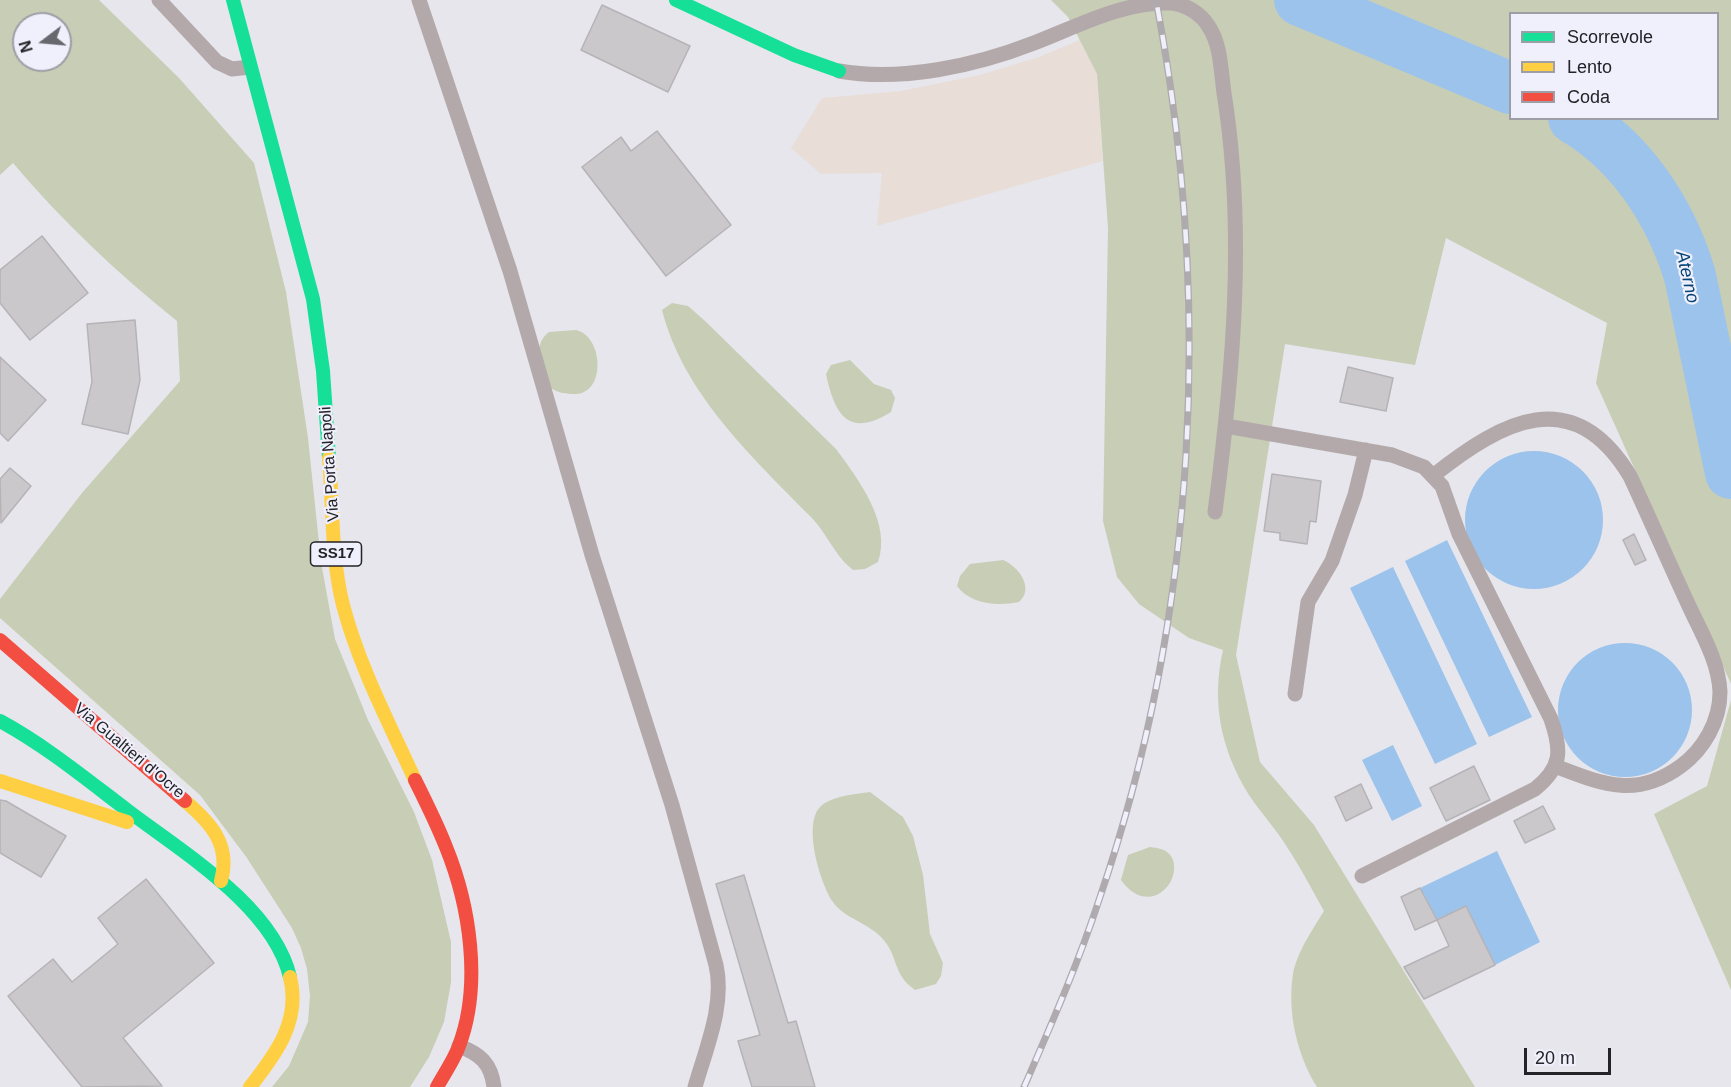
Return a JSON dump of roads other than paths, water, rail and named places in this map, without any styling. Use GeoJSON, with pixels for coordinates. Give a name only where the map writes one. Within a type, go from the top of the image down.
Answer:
{"type":"FeatureCollection","features":[{"type":"Feature","properties":{"kind":"main road","name":"Via Porta Napoli"},"geometry":{"type":"LineString","coordinates":[[232,0],[301,248],[317,323],[325,395],[337,568],[343,604],[361,662],[447,848],[464,908],[469,938],[470,995],[459,1046],[436,1087]]}},
{"type":"Feature","properties":{"kind":"main road"},"geometry":{"type":"LineString","coordinates":[[676,0],[794,55],[839,71]]}},
{"type":"Feature","properties":{"kind":"main road","name":"Via Gualtieri d'Ocre"},"geometry":{"type":"LineString","coordinates":[[0,640],[208,821],[220,838],[225,853],[225,871],[221,881]]}},
{"type":"Feature","properties":{"kind":"main road"},"geometry":{"type":"LineString","coordinates":[[0,721],[69,765],[221,881],[264,930],[285,962],[293,985],[293,1010],[279,1045],[250,1087]]}},
{"type":"Feature","properties":{"kind":"main road"},"geometry":{"type":"LineString","coordinates":[[0,781],[118,818],[172,844]]}},
{"type":"Feature","properties":{"kind":"lane"},"geometry":{"type":"LineString","coordinates":[[159,0],[217,62],[232,69],[250,67]]}},
{"type":"Feature","properties":{"kind":"lane"},"geometry":{"type":"LineString","coordinates":[[419,0],[510,271],[591,555],[672,805],[716,965],[719,984],[718,1001],[695,1087]]}},
{"type":"Feature","properties":{"kind":"lane"},"geometry":{"type":"LineString","coordinates":[[839,71],[865,74],[902,73],[971,62],[1006,53],[1141,6],[1180,4],[1201,17],[1212,32],[1218,51],[1227,109],[1233,184],[1236,280],[1226,426],[1215,512]]}},
{"type":"Feature","properties":{"kind":"lane"},"geometry":{"type":"LineString","coordinates":[[1434,475],[1485,437],[1523,422],[1542,418],[1559,420],[1591,433],[1621,460],[1630,476],[1710,653],[1720,691],[1713,726],[1703,744],[1691,758],[1676,769],[1642,783],[1609,786],[1555,766]]}},
{"type":"Feature","properties":{"kind":"lane"},"geometry":{"type":"LineString","coordinates":[[1226,426],[1366,450],[1412,461],[1434,475],[1444,492],[1459,534],[1551,719],[1558,740],[1559,753],[1555,766],[1547,779],[1535,789],[1362,876]]}},
{"type":"Feature","properties":{"kind":"lane"},"geometry":{"type":"LineString","coordinates":[[1295,694],[1308,602],[1332,561],[1356,495],[1366,450]]}},
{"type":"Feature","properties":{"kind":"lane"},"geometry":{"type":"LineString","coordinates":[[459,1046],[482,1057],[491,1072],[494,1087]]}},
{"type":"Feature","properties":{"kind":"water"},"geometry":{"type":"Polygon","coordinates":[[[1534,451],[1560,456],[1583,471],[1598,494],[1603,520],[1598,546],[1583,569],[1560,584],[1534,589],[1508,584],[1485,569],[1470,546],[1465,520],[1470,494],[1485,471],[1508,456],[1534,451]]]}},
{"type":"Feature","properties":{"kind":"water"},"geometry":{"type":"Polygon","coordinates":[[[1447,540],[1532,717],[1489,737],[1405,561],[1447,540]]]}},
{"type":"Feature","properties":{"kind":"water"},"geometry":{"type":"Polygon","coordinates":[[[1393,567],[1477,744],[1435,764],[1350,588],[1393,567]]]}},
{"type":"Feature","properties":{"kind":"water"},"geometry":{"type":"Polygon","coordinates":[[[1625,643],[1651,648],[1673,662],[1687,684],[1692,710],[1687,736],[1673,758],[1651,772],[1625,777],[1599,772],[1577,758],[1563,736],[1558,710],[1563,684],[1577,662],[1599,648],[1625,643]]]}},
{"type":"Feature","properties":{"kind":"water"},"geometry":{"type":"Polygon","coordinates":[[[1393,745],[1422,806],[1392,821],[1362,760],[1393,745]]]}},
{"type":"Feature","properties":{"kind":"water"},"geometry":{"type":"Polygon","coordinates":[[[1497,851],[1540,942],[1495,965],[1466,906],[1437,920],[1420,888],[1497,851]]]}},
{"type":"Feature","properties":{"kind":"waterway","name":"Aterno"},"geometry":{"type":"LineString","coordinates":[[1300,0],[1509,88]]}},
{"type":"Feature","properties":{"kind":"waterway","name":"Aterno"},"geometry":{"type":"LineString","coordinates":[[1577,120],[1614,148],[1631,166],[1647,186],[1672,230],[1690,276],[1731,473]]}},
{"type":"Feature","properties":{"kind":"railway"},"geometry":{"type":"LineString","coordinates":[[1024,1087],[1091,924],[1132,791],[1158,680],[1176,567],[1186,454],[1189,340],[1185,226],[1174,112],[1156,0]]}}]}
